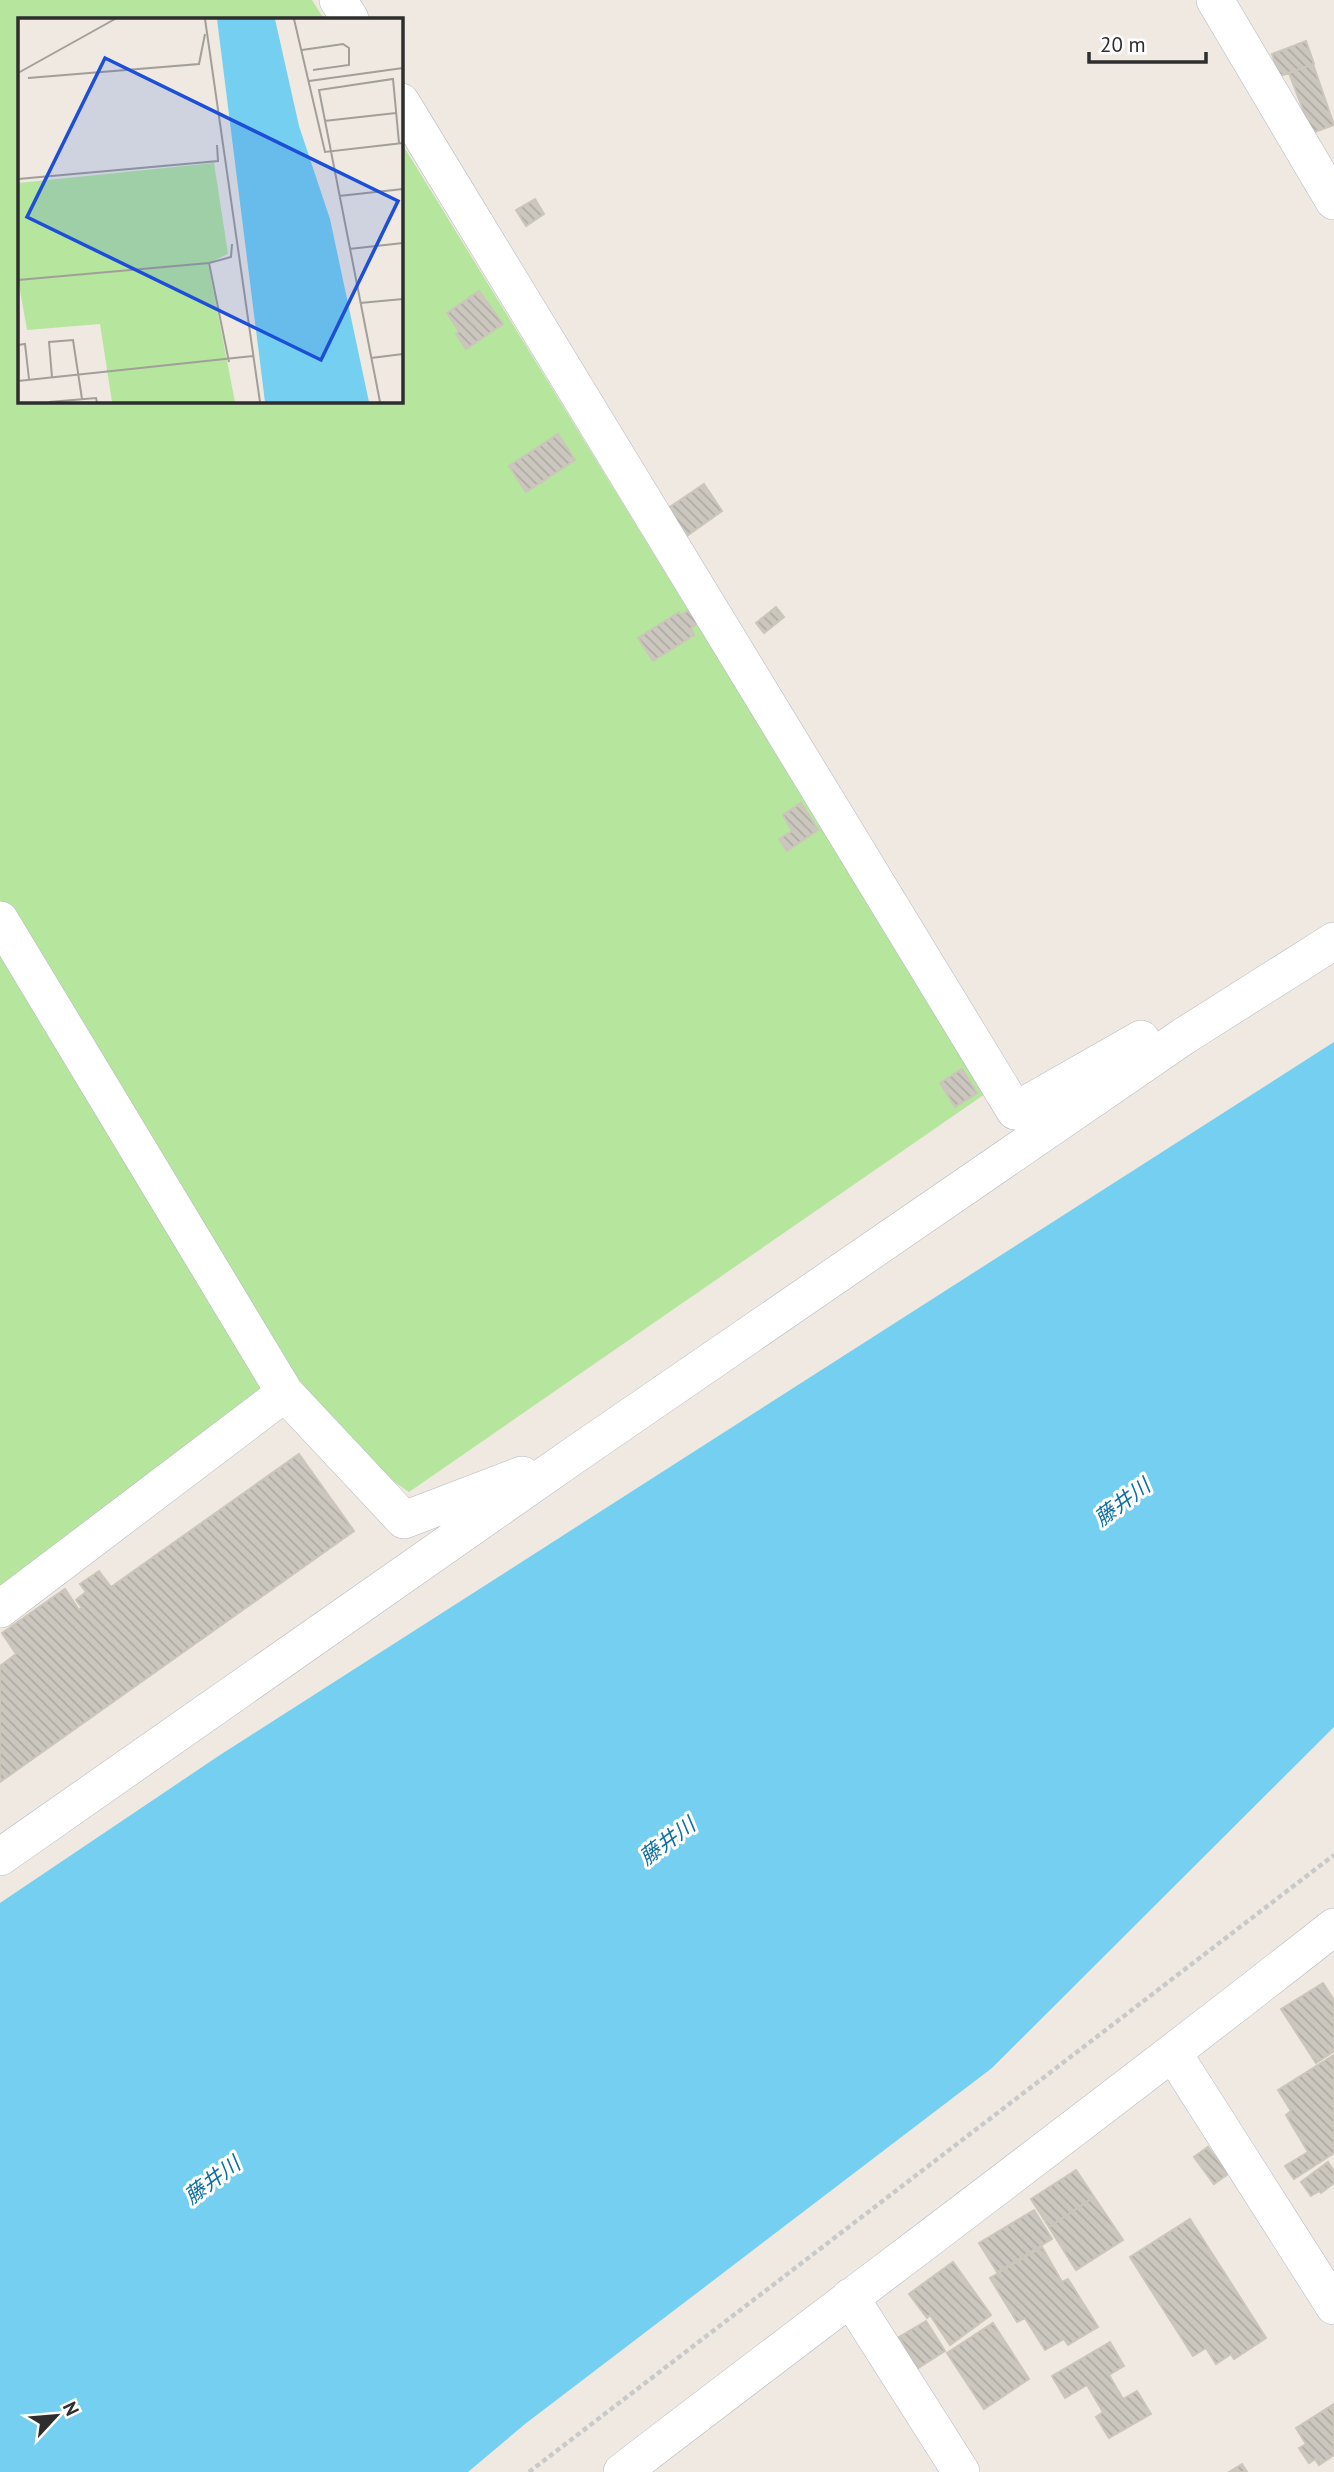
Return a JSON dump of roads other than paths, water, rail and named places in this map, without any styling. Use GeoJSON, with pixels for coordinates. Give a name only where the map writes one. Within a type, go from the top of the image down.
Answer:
{"type":"FeatureCollection","features":[{"type":"Feature","properties":{"kind":"street"},"geometry":{"type":"LineString","coordinates":[[338,0],[349,18]]}},
{"type":"Feature","properties":{"kind":"street"},"geometry":{"type":"LineString","coordinates":[[1215,0],[1334,201]]}},
{"type":"Feature","properties":{"kind":"street"},"geometry":{"type":"LineString","coordinates":[[402,105],[1015,1111],[1160,1028],[1184,1036]]}},
{"type":"Feature","properties":{"kind":"street"},"geometry":{"type":"LineString","coordinates":[[0,920],[285,1393],[404,1520],[573,1456]]}},
{"type":"Feature","properties":{"kind":"street"},"geometry":{"type":"LineString","coordinates":[[0,1857],[573,1456],[1184,1036],[1334,941]]}},
{"type":"Feature","properties":{"kind":"street"},"geometry":{"type":"LineString","coordinates":[[0,1609],[285,1393]]}},
{"type":"Feature","properties":{"kind":"street"},"geometry":{"type":"LineString","coordinates":[[622,2472],[1174,2053],[1334,1927]]}},
{"type":"Feature","properties":{"kind":"street"},"geometry":{"type":"LineString","coordinates":[[1174,2053],[1334,2306]]}},
{"type":"Feature","properties":{"kind":"street"},"geometry":{"type":"LineString","coordinates":[[850,2297],[961,2472]]}},
{"type":"Feature","properties":{"kind":"water","name":"藤井川"},"geometry":{"type":"Polygon","coordinates":[[[1334,1042],[1334,1727],[992,2068],[525,2424],[468,2472],[0,2472],[0,1903],[220,1755],[1334,1042]]]}}]}
